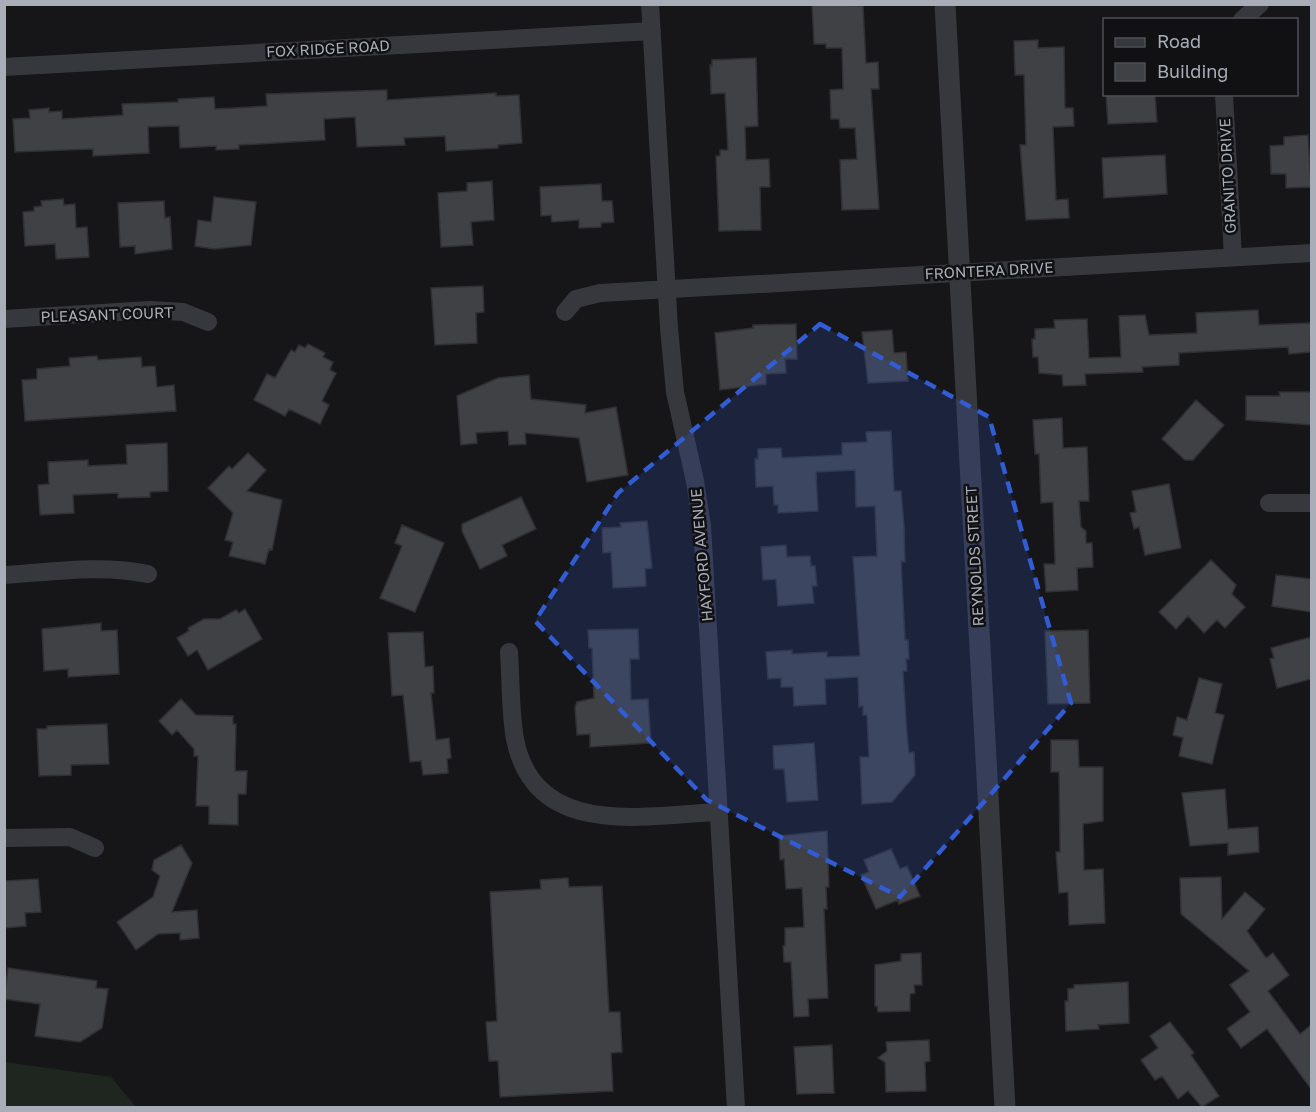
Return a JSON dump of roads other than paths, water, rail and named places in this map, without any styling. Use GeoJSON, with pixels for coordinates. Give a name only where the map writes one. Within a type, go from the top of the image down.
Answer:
{"type":"FeatureCollection","features":[{"type":"Feature","properties":{"kind":"street","name":"HAYFORD AVENUE"},"geometry":{"type":"LineString","coordinates":[[650,4],[666,289],[675,392],[695,481],[702,526],[736,1107]]}},
{"type":"Feature","properties":{"kind":"street","name":"REYNOLDS STREET"},"geometry":{"type":"LineString","coordinates":[[945,4],[1005,1107]]}},
{"type":"Feature","properties":{"kind":"street"},"geometry":{"type":"LineString","coordinates":[[1244,18],[1260,4]]}},
{"type":"Feature","properties":{"kind":"street","name":"FOX RIDGE ROAD"},"geometry":{"type":"LineString","coordinates":[[4,67],[652,31]]}},
{"type":"Feature","properties":{"kind":"street","name":"GRANITO DRIVE"},"geometry":{"type":"LineString","coordinates":[[1224,96],[1233,257]]}},
{"type":"Feature","properties":{"kind":"street","name":"FRONTERA DRIVE"},"geometry":{"type":"LineString","coordinates":[[565,312],[576,299],[600,293],[1311,253]]}},
{"type":"Feature","properties":{"kind":"street","name":"PLEASANT COURT"},"geometry":{"type":"LineString","coordinates":[[4,319],[150,310],[183,312],[208,322]]}},
{"type":"Feature","properties":{"kind":"street"},"geometry":{"type":"LineString","coordinates":[[1269,503],[1311,503]]}},
{"type":"Feature","properties":{"kind":"street"},"geometry":{"type":"LineString","coordinates":[[4,575],[101,569],[126,569],[148,574]]}},
{"type":"Feature","properties":{"kind":"street"},"geometry":{"type":"LineString","coordinates":[[508,652],[515,739],[525,768],[544,794],[572,811],[600,817],[719,812]]}},
{"type":"Feature","properties":{"kind":"street"},"geometry":{"type":"LineString","coordinates":[[4,838],[70,837],[95,848]]}}]}
